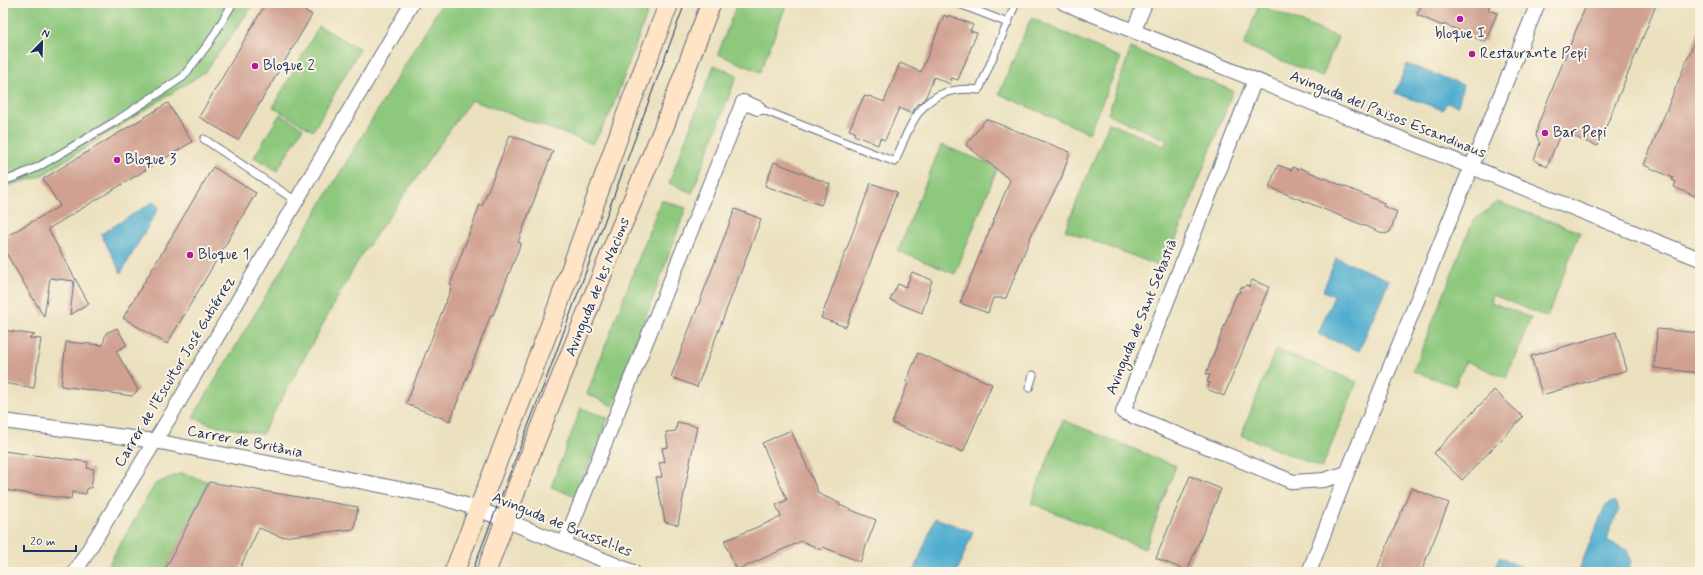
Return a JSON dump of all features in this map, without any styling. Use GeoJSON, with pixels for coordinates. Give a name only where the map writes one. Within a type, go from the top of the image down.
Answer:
{"type":"FeatureCollection","features":[{"type":"Feature","properties":{"kind":"main road","name":"Avinguda de les Nacions"},"geometry":{"type":"LineString","coordinates":[[454,572],[556,311],[625,118],[669,3]]}},
{"type":"Feature","properties":{"kind":"main road","name":"Avinguda de les Nacions"},"geometry":{"type":"LineString","coordinates":[[486,572],[618,232],[662,132],[711,3]]}},
{"type":"Feature","properties":{"kind":"street","name":"Carrer de l'Escultor José Gutiérrez"},"geometry":{"type":"LineString","coordinates":[[75,572],[155,441],[412,3]]}},
{"type":"Feature","properties":{"kind":"street","name":"Avinguda del Països Escandinaus"},"geometry":{"type":"LineString","coordinates":[[1064,3],[1700,258]]}},
{"type":"Feature","properties":{"kind":"street"},"geometry":{"type":"LineString","coordinates":[[1134,30],[1146,3]]}},
{"type":"Feature","properties":{"kind":"street"},"geometry":{"type":"LineString","coordinates":[[1309,572],[1347,473],[1538,3]]}},
{"type":"Feature","properties":{"kind":"street","name":"Avinguda de Sant Sebastià"},"geometry":{"type":"LineString","coordinates":[[1255,80],[1123,412],[1293,482],[1324,480],[1347,473]]}},
{"type":"Feature","properties":{"kind":"street"},"geometry":{"type":"LineString","coordinates":[[564,544],[742,102],[758,108]]}},
{"type":"Feature","properties":{"kind":"street","name":"Carrer de Britània"},"geometry":{"type":"LineString","coordinates":[[3,421],[155,441],[440,497],[478,509]]}},
{"type":"Feature","properties":{"kind":"street","name":"Avinguda de Brussel·les"},"geometry":{"type":"LineString","coordinates":[[478,509],[633,572]]}},
{"type":"Feature","properties":{"kind":"lane"},"geometry":{"type":"LineString","coordinates":[[3,181],[38,167],[116,121],[183,77],[209,43],[233,3]]}},
{"type":"Feature","properties":{"kind":"lane"},"geometry":{"type":"LineString","coordinates":[[957,3],[1008,23]]}},
{"type":"Feature","properties":{"kind":"lane"},"geometry":{"type":"LineString","coordinates":[[758,108],[895,162],[916,116],[929,101],[939,95],[957,90],[979,90],[1016,3]]}},
{"type":"Feature","properties":{"kind":"lane"},"geometry":{"type":"LineString","coordinates":[[204,139],[296,201]]}},
{"type":"Feature","properties":{"kind":"lane"},"geometry":{"type":"LineString","coordinates":[[1029,388],[1033,375]]}},
{"type":"Feature","properties":{"kind":"green space"},"geometry":{"type":"Polygon","coordinates":[[[3,3],[252,3],[251,8],[205,72],[39,177],[3,187],[3,3]]]}},
{"type":"Feature","properties":{"kind":"green space"},"geometry":{"type":"Polygon","coordinates":[[[442,3],[651,3],[610,114],[593,144],[471,100],[359,259],[262,434],[212,425],[193,417],[442,3]]]}},
{"type":"Feature","properties":{"kind":"green space"},"geometry":{"type":"Polygon","coordinates":[[[737,3],[787,3],[760,72],[718,54],[737,3]]]}},
{"type":"Feature","properties":{"kind":"green space"},"geometry":{"type":"Polygon","coordinates":[[[1259,5],[1338,37],[1322,77],[1244,45],[1259,5]]]}},
{"type":"Feature","properties":{"kind":"green space"},"geometry":{"type":"Polygon","coordinates":[[[1031,18],[1121,58],[1089,133],[999,94],[1031,18]]]}},
{"type":"Feature","properties":{"kind":"green space"},"geometry":{"type":"Polygon","coordinates":[[[319,26],[360,49],[313,131],[273,107],[319,26]]]}},
{"type":"Feature","properties":{"kind":"green space"},"geometry":{"type":"Polygon","coordinates":[[[1131,48],[1233,91],[1165,268],[1065,230],[1109,123],[1164,146],[1167,140],[1108,114],[1131,48]]]}},
{"type":"Feature","properties":{"kind":"green space"},"geometry":{"type":"Polygon","coordinates":[[[714,65],[737,75],[692,193],[669,183],[714,65]]]}},
{"type":"Feature","properties":{"kind":"green space"},"geometry":{"type":"Polygon","coordinates":[[[280,114],[303,128],[277,171],[254,157],[280,114]]]}},
{"type":"Feature","properties":{"kind":"green space"},"geometry":{"type":"Polygon","coordinates":[[[941,145],[998,167],[955,274],[898,251],[941,145]]]}},
{"type":"Feature","properties":{"kind":"green space"},"geometry":{"type":"Polygon","coordinates":[[[661,200],[686,208],[613,406],[587,394],[661,200]]]}},
{"type":"Feature","properties":{"kind":"green space"},"geometry":{"type":"Polygon","coordinates":[[[1498,202],[1580,232],[1547,317],[1493,295],[1491,302],[1531,318],[1506,378],[1466,361],[1455,386],[1413,371],[1473,221],[1498,202]]]}},
{"type":"Feature","properties":{"kind":"green space"},"geometry":{"type":"Polygon","coordinates":[[[1276,349],[1357,382],[1322,468],[1241,435],[1276,349]]]}},
{"type":"Feature","properties":{"kind":"green space"},"geometry":{"type":"Polygon","coordinates":[[[581,408],[608,418],[576,497],[551,487],[581,408]]]}},
{"type":"Feature","properties":{"kind":"green space"},"geometry":{"type":"Polygon","coordinates":[[[1063,420],[1176,466],[1145,549],[1031,503],[1063,420]]]}},
{"type":"Feature","properties":{"kind":"green space"},"geometry":{"type":"Polygon","coordinates":[[[181,473],[209,482],[164,572],[104,572],[155,484],[181,473]]]}},
{"type":"Feature","properties":{"kind":"water"},"geometry":{"type":"Polygon","coordinates":[[[1407,64],[1463,85],[1458,106],[1446,103],[1443,110],[1395,93],[1407,64]]]}},
{"type":"Feature","properties":{"kind":"water"},"geometry":{"type":"Polygon","coordinates":[[[153,202],[159,207],[121,273],[101,234],[153,202]]]}},
{"type":"Feature","properties":{"kind":"water"},"geometry":{"type":"Polygon","coordinates":[[[1336,258],[1389,280],[1359,351],[1318,334],[1334,296],[1323,291],[1336,258]]]}},
{"type":"Feature","properties":{"kind":"water"},"geometry":{"type":"Polygon","coordinates":[[[1614,501],[1619,509],[1606,540],[1627,550],[1631,562],[1627,572],[1578,572],[1605,506],[1614,501]]]}},
{"type":"Feature","properties":{"kind":"water"},"geometry":{"type":"Polygon","coordinates":[[[935,518],[973,532],[957,572],[914,572],[935,518]]]}},
{"type":"Feature","properties":{"kind":"water"},"geometry":{"type":"Polygon","coordinates":[[[1499,557],[1533,572],[1493,572],[1499,557]]]}},
{"type":"Feature","properties":{"kind":"building","name":"Bloque 2"},"geometry":{"type":"Polygon","coordinates":[[[266,3],[292,3],[312,15],[238,140],[199,117],[266,3]]]}},
{"type":"Feature","properties":{"kind":"building","name":"bloque I"},"geometry":{"type":"Polygon","coordinates":[[[1422,3],[1491,3],[1488,10],[1497,13],[1485,42],[1444,24],[1443,26],[1417,15],[1422,3]]]}},
{"type":"Feature","properties":{"kind":"building"},"geometry":{"type":"Polygon","coordinates":[[[1587,3],[1657,3],[1598,146],[1561,132],[1547,167],[1534,160],[1540,143],[1536,135],[1539,122],[1587,3]]]}},
{"type":"Feature","properties":{"kind":"building"},"geometry":{"type":"Polygon","coordinates":[[[944,15],[948,17],[949,15],[973,25],[970,31],[977,33],[958,80],[952,78],[950,84],[934,77],[925,99],[917,104],[912,114],[899,108],[885,140],[880,138],[878,145],[854,135],[855,132],[849,130],[864,96],[869,96],[884,102],[900,63],[921,72],[944,15]]]}},
{"type":"Feature","properties":{"kind":"building"},"geometry":{"type":"Polygon","coordinates":[[[1700,28],[1700,198],[1674,187],[1676,182],[1672,180],[1673,178],[1644,165],[1700,28]]]}},
{"type":"Feature","properties":{"kind":"building","name":"Bloque 3"},"geometry":{"type":"Polygon","coordinates":[[[168,103],[192,142],[48,229],[89,304],[70,315],[74,281],[50,278],[44,317],[3,248],[3,238],[60,206],[43,179],[168,103]]]}},
{"type":"Feature","properties":{"kind":"building"},"geometry":{"type":"Polygon","coordinates":[[[986,119],[1070,152],[1061,179],[1033,231],[1006,298],[993,298],[988,313],[960,303],[1010,180],[966,145],[986,119]]]}},
{"type":"Feature","properties":{"kind":"building"},"geometry":{"type":"Polygon","coordinates":[[[510,135],[553,151],[518,242],[521,243],[450,421],[406,404],[452,286],[450,285],[480,205],[482,206],[510,135]]]}},
{"type":"Feature","properties":{"kind":"building"},"geometry":{"type":"Polygon","coordinates":[[[774,162],[830,184],[821,205],[765,186],[774,162]]]}},
{"type":"Feature","properties":{"kind":"building"},"geometry":{"type":"Polygon","coordinates":[[[1278,165],[1292,170],[1293,167],[1299,170],[1300,168],[1384,203],[1383,206],[1397,212],[1390,232],[1385,234],[1269,187],[1278,165]]]}},
{"type":"Feature","properties":{"kind":"building","name":"Bloque 1"},"geometry":{"type":"Polygon","coordinates":[[[213,167],[256,193],[167,344],[123,318],[213,167]]]}},
{"type":"Feature","properties":{"kind":"building"},"geometry":{"type":"Polygon","coordinates":[[[871,183],[897,192],[846,327],[821,318],[871,183]]]}},
{"type":"Feature","properties":{"kind":"building"},"geometry":{"type":"Polygon","coordinates":[[[735,209],[761,219],[697,387],[671,377],[735,209]]]}},
{"type":"Feature","properties":{"kind":"building"},"geometry":{"type":"Polygon","coordinates":[[[912,272],[932,280],[922,313],[890,300],[898,284],[906,287],[912,272]]]}},
{"type":"Feature","properties":{"kind":"building"},"geometry":{"type":"Polygon","coordinates":[[[1252,280],[1269,287],[1224,396],[1207,389],[1210,383],[1207,382],[1210,375],[1206,374],[1237,293],[1239,293],[1241,287],[1244,288],[1246,285],[1249,287],[1252,280]]]}},
{"type":"Feature","properties":{"kind":"building"},"geometry":{"type":"Polygon","coordinates":[[[117,328],[127,345],[116,351],[138,390],[132,396],[61,386],[66,342],[103,345],[106,333],[117,328]]]}},
{"type":"Feature","properties":{"kind":"building"},"geometry":{"type":"Polygon","coordinates":[[[1657,329],[1700,333],[1700,373],[1654,368],[1657,329]]]}},
{"type":"Feature","properties":{"kind":"building"},"geometry":{"type":"Polygon","coordinates":[[[3,330],[35,335],[29,338],[41,339],[34,388],[3,383],[3,330]]]}},
{"type":"Feature","properties":{"kind":"building"},"geometry":{"type":"Polygon","coordinates":[[[1616,332],[1627,370],[1542,395],[1531,356],[1616,332]]]}},
{"type":"Feature","properties":{"kind":"building"},"geometry":{"type":"Polygon","coordinates":[[[918,353],[992,384],[963,452],[892,423],[918,353]]]}},
{"type":"Feature","properties":{"kind":"building"},"geometry":{"type":"Polygon","coordinates":[[[1494,390],[1523,417],[1462,480],[1434,453],[1494,390]]]}},
{"type":"Feature","properties":{"kind":"building"},"geometry":{"type":"Polygon","coordinates":[[[677,422],[697,426],[678,525],[665,522],[656,477],[662,477],[659,463],[665,462],[662,448],[668,447],[666,432],[676,431],[677,422]]]}},
{"type":"Feature","properties":{"kind":"building"},"geometry":{"type":"Polygon","coordinates":[[[791,430],[819,494],[840,503],[839,505],[876,520],[860,562],[823,547],[822,550],[802,541],[737,570],[724,541],[781,517],[776,505],[787,500],[762,443],[791,430]]]}},
{"type":"Feature","properties":{"kind":"building"},"geometry":{"type":"Polygon","coordinates":[[[3,451],[88,462],[87,468],[94,469],[91,488],[87,488],[86,494],[72,492],[71,499],[3,490],[3,451]]]}},
{"type":"Feature","properties":{"kind":"building"},"geometry":{"type":"Polygon","coordinates":[[[1190,476],[1221,489],[1187,571],[1156,558],[1190,476]]]}},
{"type":"Feature","properties":{"kind":"building"},"geometry":{"type":"Polygon","coordinates":[[[209,482],[358,507],[354,529],[281,537],[259,528],[238,572],[164,572],[209,482]]]}},
{"type":"Feature","properties":{"kind":"building"},"geometry":{"type":"Polygon","coordinates":[[[1411,488],[1449,503],[1421,572],[1376,572],[1411,488]]]}},
{"type":"Feature","properties":{"kind":"tram line"},"geometry":{"type":"LineString","coordinates":[[472,572],[550,369],[685,3]]}},
{"type":"Feature","properties":{"kind":"place","name":"bloque I"},"geometry":{"type":"Point","coordinates":[1460,19]}},
{"type":"Feature","properties":{"kind":"place","name":"Restaurante Pepi"},"geometry":{"type":"Point","coordinates":[1472,54]}},
{"type":"Feature","properties":{"kind":"place","name":"Bloque 2"},"geometry":{"type":"Point","coordinates":[255,66]}},
{"type":"Feature","properties":{"kind":"place","name":"Bar Pepi"},"geometry":{"type":"Point","coordinates":[1545,133]}},
{"type":"Feature","properties":{"kind":"place","name":"Bloque 3"},"geometry":{"type":"Point","coordinates":[117,160]}},
{"type":"Feature","properties":{"kind":"place","name":"Bloque 1"},"geometry":{"type":"Point","coordinates":[190,255]}}]}
